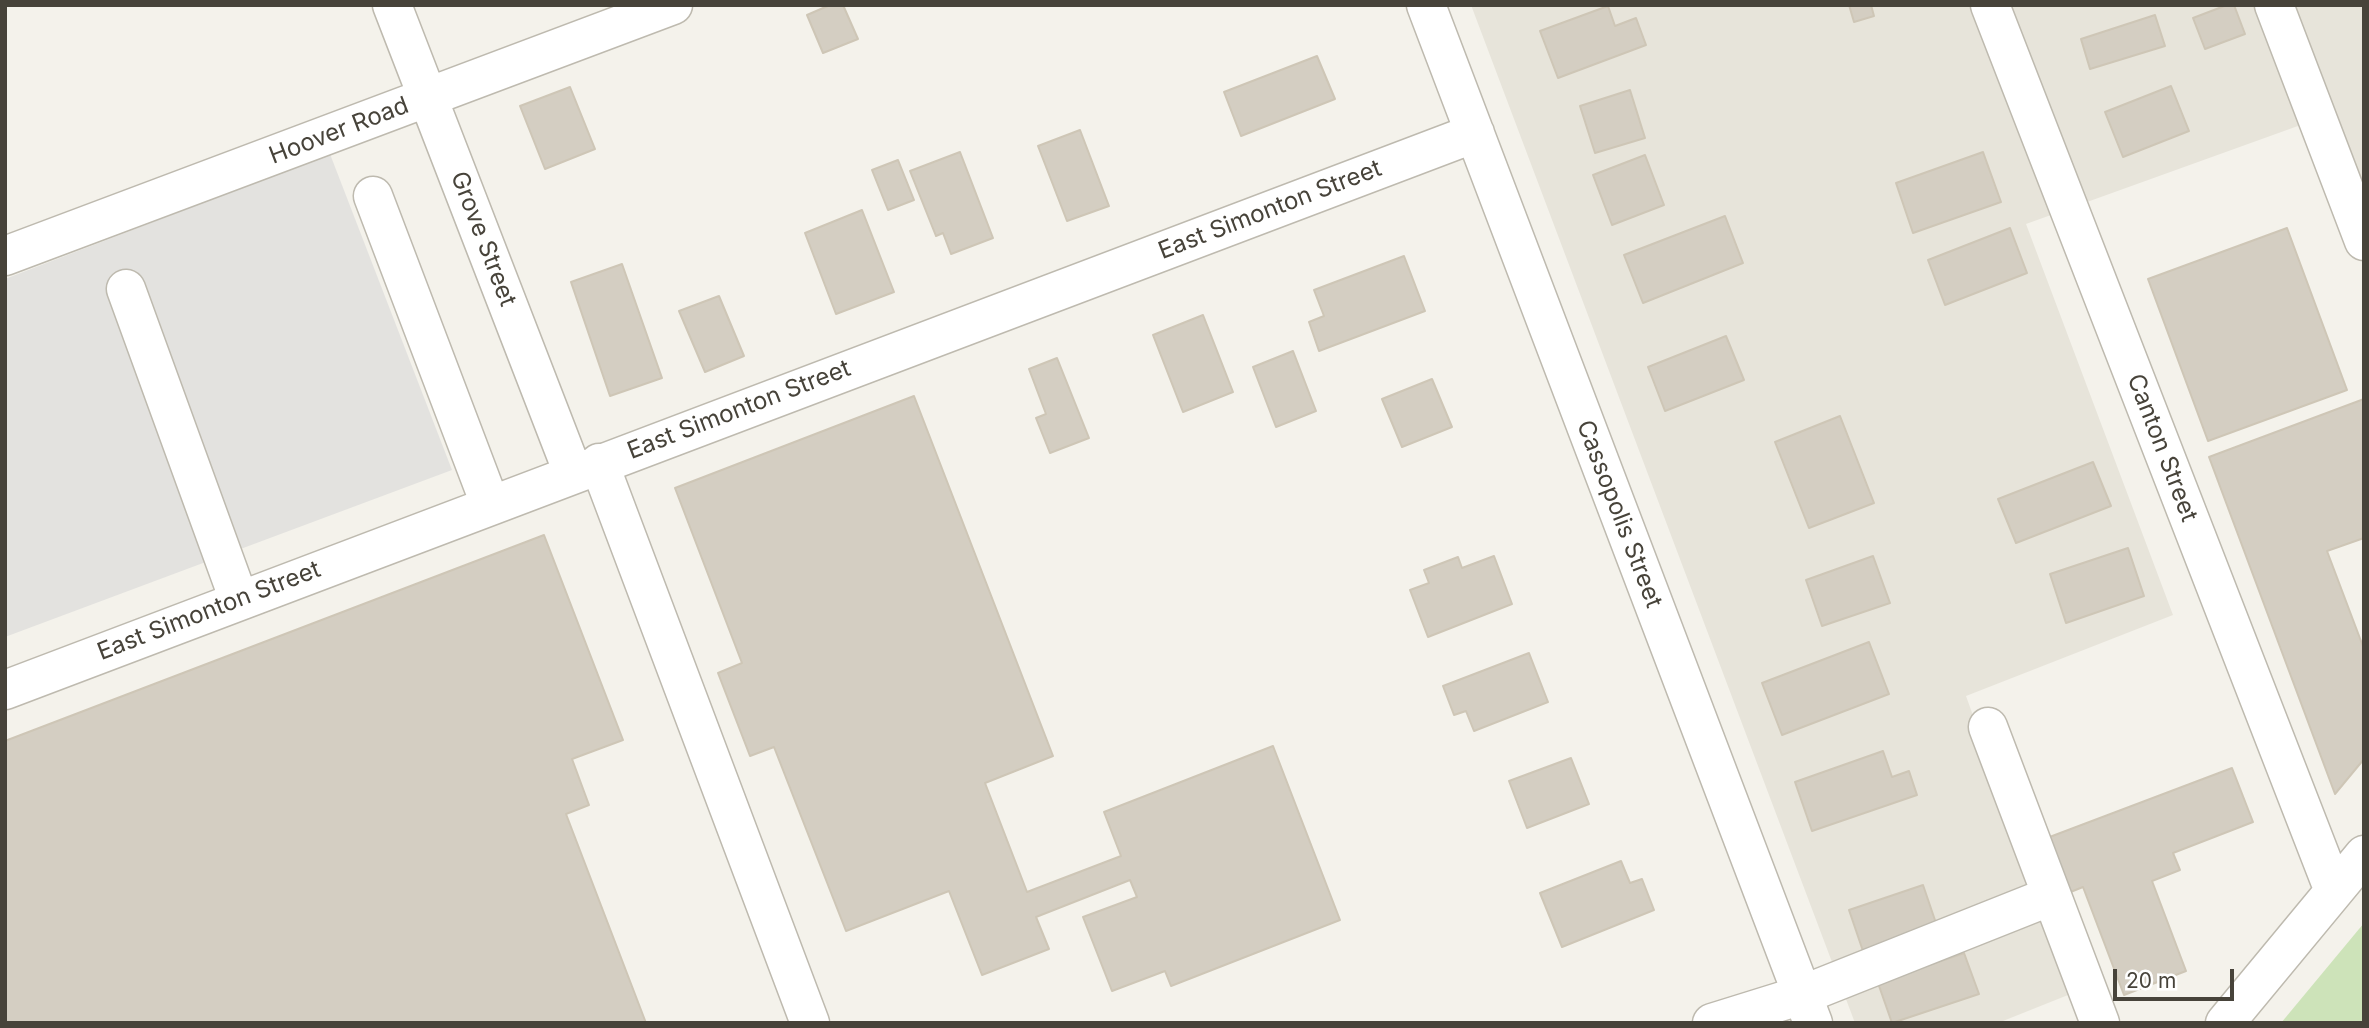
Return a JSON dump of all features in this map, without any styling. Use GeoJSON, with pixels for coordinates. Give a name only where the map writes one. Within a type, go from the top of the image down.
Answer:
{"type":"FeatureCollection","features":[{"type":"Feature","properties":{"kind":"street","name":"Grove Street"},"geometry":{"type":"LineString","coordinates":[[392,5],[428,97],[586,468],[810,1023]]}},
{"type":"Feature","properties":{"kind":"street","name":"Hoover Road"},"geometry":{"type":"LineString","coordinates":[[5,256],[673,5]]}},
{"type":"Feature","properties":{"kind":"street","name":"Canton Street"},"geometry":{"type":"LineString","coordinates":[[1990,5],[2334,891]]}},
{"type":"Feature","properties":{"kind":"street"},"geometry":{"type":"LineString","coordinates":[[2274,5],[2364,241]]}},
{"type":"Feature","properties":{"kind":"street","name":"Cassopolis Street"},"geometry":{"type":"LineString","coordinates":[[1429,6],[1807,1009]]}},
{"type":"Feature","properties":{"kind":"street","name":"East Simonton Street"},"geometry":{"type":"LineString","coordinates":[[5,690],[489,504],[1475,133]]}},
{"type":"Feature","properties":{"kind":"street"},"geometry":{"type":"LineString","coordinates":[[373,196],[489,504]]}},
{"type":"Feature","properties":{"kind":"street"},"geometry":{"type":"LineString","coordinates":[[126,289],[239,600]]}},
{"type":"Feature","properties":{"kind":"street"},"geometry":{"type":"LineString","coordinates":[[1988,727],[2100,1023]]}},
{"type":"Feature","properties":{"kind":"street"},"geometry":{"type":"LineString","coordinates":[[2225,1023],[2364,855]]}},
{"type":"Feature","properties":{"kind":"street"},"geometry":{"type":"LineString","coordinates":[[1712,1023],[1807,1009],[2051,896]]}},
{"type":"Feature","properties":{"kind":"shaded area"},"geometry":{"type":"Polygon","coordinates":[[[1471,5],[2364,5],[2364,190],[2334,113],[2026,224],[2173,615],[1966,696],[2073,993],[1998,1023],[1855,1023],[1471,5]]]}},
{"type":"Feature","properties":{"kind":"shaded area"},"geometry":{"type":"Polygon","coordinates":[[[330,154],[452,470],[5,637],[5,279],[330,154]]]}},
{"type":"Feature","properties":{"kind":"green space"},"geometry":{"type":"Polygon","coordinates":[[[2364,923],[2364,1023],[2281,1023],[2364,923]]]}},
{"type":"Feature","properties":{"kind":"building"},"geometry":{"type":"Polygon","coordinates":[[[830,5],[843,5],[858,39],[823,53],[807,15],[830,5]]]}},
{"type":"Feature","properties":{"kind":"building"},"geometry":{"type":"Polygon","coordinates":[[[1849,5],[1871,5],[1874,16],[1854,22],[1849,5]]]}},
{"type":"Feature","properties":{"kind":"building"},"geometry":{"type":"Polygon","coordinates":[[[2227,5],[2234,5],[2245,34],[2205,49],[2193,18],[2227,5]]]}},
{"type":"Feature","properties":{"kind":"building"},"geometry":{"type":"Polygon","coordinates":[[[1608,6],[1615,26],[1636,18],[1646,45],[1558,78],[1540,31],[1608,6]]]}},
{"type":"Feature","properties":{"kind":"building"},"geometry":{"type":"Polygon","coordinates":[[[2155,15],[2165,46],[2090,69],[2081,39],[2155,15]]]}},
{"type":"Feature","properties":{"kind":"building"},"geometry":{"type":"Polygon","coordinates":[[[1317,56],[1335,99],[1241,136],[1224,92],[1317,56]]]}},
{"type":"Feature","properties":{"kind":"building"},"geometry":{"type":"Polygon","coordinates":[[[2171,86],[2189,131],[2123,157],[2105,112],[2171,86]]]}},
{"type":"Feature","properties":{"kind":"building"},"geometry":{"type":"Polygon","coordinates":[[[570,87],[595,149],[545,169],[520,106],[570,87]]]}},
{"type":"Feature","properties":{"kind":"building"},"geometry":{"type":"Polygon","coordinates":[[[1630,90],[1645,138],[1595,153],[1580,106],[1630,90]]]}},
{"type":"Feature","properties":{"kind":"building"},"geometry":{"type":"Polygon","coordinates":[[[1080,130],[1109,206],[1067,221],[1038,146],[1080,130]]]}},
{"type":"Feature","properties":{"kind":"building"},"geometry":{"type":"Polygon","coordinates":[[[960,152],[993,238],[951,254],[943,233],[936,236],[910,171],[960,152]]]}},
{"type":"Feature","properties":{"kind":"building"},"geometry":{"type":"Polygon","coordinates":[[[1983,152],[2001,202],[1913,233],[1896,183],[1983,152]]]}},
{"type":"Feature","properties":{"kind":"building"},"geometry":{"type":"Polygon","coordinates":[[[1645,155],[1664,205],[1612,225],[1593,175],[1645,155]]]}},
{"type":"Feature","properties":{"kind":"building"},"geometry":{"type":"Polygon","coordinates":[[[898,160],[914,200],[888,210],[872,170],[898,160]]]}},
{"type":"Feature","properties":{"kind":"building"},"geometry":{"type":"Polygon","coordinates":[[[862,210],[894,292],[836,314],[805,233],[862,210]]]}},
{"type":"Feature","properties":{"kind":"building"},"geometry":{"type":"Polygon","coordinates":[[[1725,216],[1743,263],[1643,303],[1624,255],[1725,216]]]}},
{"type":"Feature","properties":{"kind":"building"},"geometry":{"type":"Polygon","coordinates":[[[2010,228],[2027,273],[1945,305],[1928,260],[2010,228]]]}},
{"type":"Feature","properties":{"kind":"building"},"geometry":{"type":"Polygon","coordinates":[[[2287,228],[2347,390],[2208,441],[2148,279],[2287,228]]]}},
{"type":"Feature","properties":{"kind":"building"},"geometry":{"type":"Polygon","coordinates":[[[1404,256],[1425,311],[1319,351],[1309,322],[1324,316],[1314,290],[1404,256]]]}},
{"type":"Feature","properties":{"kind":"building"},"geometry":{"type":"Polygon","coordinates":[[[622,264],[662,378],[610,396],[571,282],[622,264]]]}},
{"type":"Feature","properties":{"kind":"building"},"geometry":{"type":"Polygon","coordinates":[[[719,296],[744,356],[705,372],[679,311],[719,296]]]}},
{"type":"Feature","properties":{"kind":"building"},"geometry":{"type":"Polygon","coordinates":[[[1203,315],[1233,392],[1183,412],[1153,335],[1203,315]]]}},
{"type":"Feature","properties":{"kind":"building"},"geometry":{"type":"Polygon","coordinates":[[[1726,336],[1744,380],[1665,411],[1648,367],[1726,336]]]}},
{"type":"Feature","properties":{"kind":"building"},"geometry":{"type":"Polygon","coordinates":[[[1293,351],[1316,411],[1276,427],[1253,367],[1293,351]]]}},
{"type":"Feature","properties":{"kind":"building"},"geometry":{"type":"Polygon","coordinates":[[[1057,358],[1089,438],[1050,453],[1036,418],[1046,414],[1029,369],[1057,358]]]}},
{"type":"Feature","properties":{"kind":"building"},"geometry":{"type":"Polygon","coordinates":[[[1432,379],[1452,427],[1402,447],[1382,399],[1432,379]]]}},
{"type":"Feature","properties":{"kind":"building"},"geometry":{"type":"Polygon","coordinates":[[[914,396],[1053,756],[985,783],[1027,892],[1121,856],[1104,812],[1273,746],[1340,920],[1171,986],[1165,971],[1112,991],[1083,917],[1137,897],[1130,880],[1036,917],[1049,949],[982,975],[949,891],[846,931],[774,747],[750,756],[718,673],[742,663],[675,488],[914,396]]]}},
{"type":"Feature","properties":{"kind":"building"},"geometry":{"type":"Polygon","coordinates":[[[2364,399],[2364,538],[2327,551],[2364,649],[2364,759],[2335,794],[2209,457],[2364,399]]]}},
{"type":"Feature","properties":{"kind":"building"},"geometry":{"type":"Polygon","coordinates":[[[1840,416],[1874,503],[1809,528],[1775,442],[1840,416]]]}},
{"type":"Feature","properties":{"kind":"building"},"geometry":{"type":"Polygon","coordinates":[[[2093,462],[2111,506],[2016,543],[1998,499],[2093,462]]]}},
{"type":"Feature","properties":{"kind":"building"},"geometry":{"type":"Polygon","coordinates":[[[544,535],[623,740],[572,759],[589,805],[566,814],[646,1023],[5,1023],[5,741],[544,535]]]}},
{"type":"Feature","properties":{"kind":"building"},"geometry":{"type":"Polygon","coordinates":[[[2128,548],[2144,596],[2066,623],[2050,574],[2128,548]]]}},
{"type":"Feature","properties":{"kind":"building"},"geometry":{"type":"Polygon","coordinates":[[[1494,556],[1512,604],[1428,637],[1410,590],[1429,583],[1424,570],[1458,557],[1462,568],[1494,556]]]}},
{"type":"Feature","properties":{"kind":"building"},"geometry":{"type":"Polygon","coordinates":[[[1873,556],[1890,603],[1822,626],[1806,580],[1873,556]]]}},
{"type":"Feature","properties":{"kind":"building"},"geometry":{"type":"Polygon","coordinates":[[[1869,642],[1889,694],[1782,735],[1762,683],[1869,642]]]}},
{"type":"Feature","properties":{"kind":"building"},"geometry":{"type":"Polygon","coordinates":[[[1529,653],[1548,702],[1474,731],[1466,711],[1454,715],[1443,686],[1529,653]]]}},
{"type":"Feature","properties":{"kind":"building"},"geometry":{"type":"Polygon","coordinates":[[[1883,751],[1892,777],[1909,771],[1917,795],[1812,831],[1795,782],[1883,751]]]}},
{"type":"Feature","properties":{"kind":"building"},"geometry":{"type":"Polygon","coordinates":[[[1571,758],[1589,804],[1527,828],[1509,781],[1571,758]]]}},
{"type":"Feature","properties":{"kind":"building"},"geometry":{"type":"Polygon","coordinates":[[[2232,768],[2253,822],[2173,853],[2180,870],[2152,881],[2186,971],[2124,995],[2083,887],[2068,893],[2047,838],[2232,768]]]}},
{"type":"Feature","properties":{"kind":"building"},"geometry":{"type":"Polygon","coordinates":[[[1621,861],[1630,883],[1642,879],[1654,910],[1562,947],[1540,893],[1621,861]]]}},
{"type":"Feature","properties":{"kind":"building"},"geometry":{"type":"Polygon","coordinates":[[[1923,885],[1938,929],[1864,954],[1849,910],[1923,885]]]}},
{"type":"Feature","properties":{"kind":"building"},"geometry":{"type":"Polygon","coordinates":[[[1964,953],[1979,994],[1892,1023],[1878,983],[1964,953]]]}}]}
